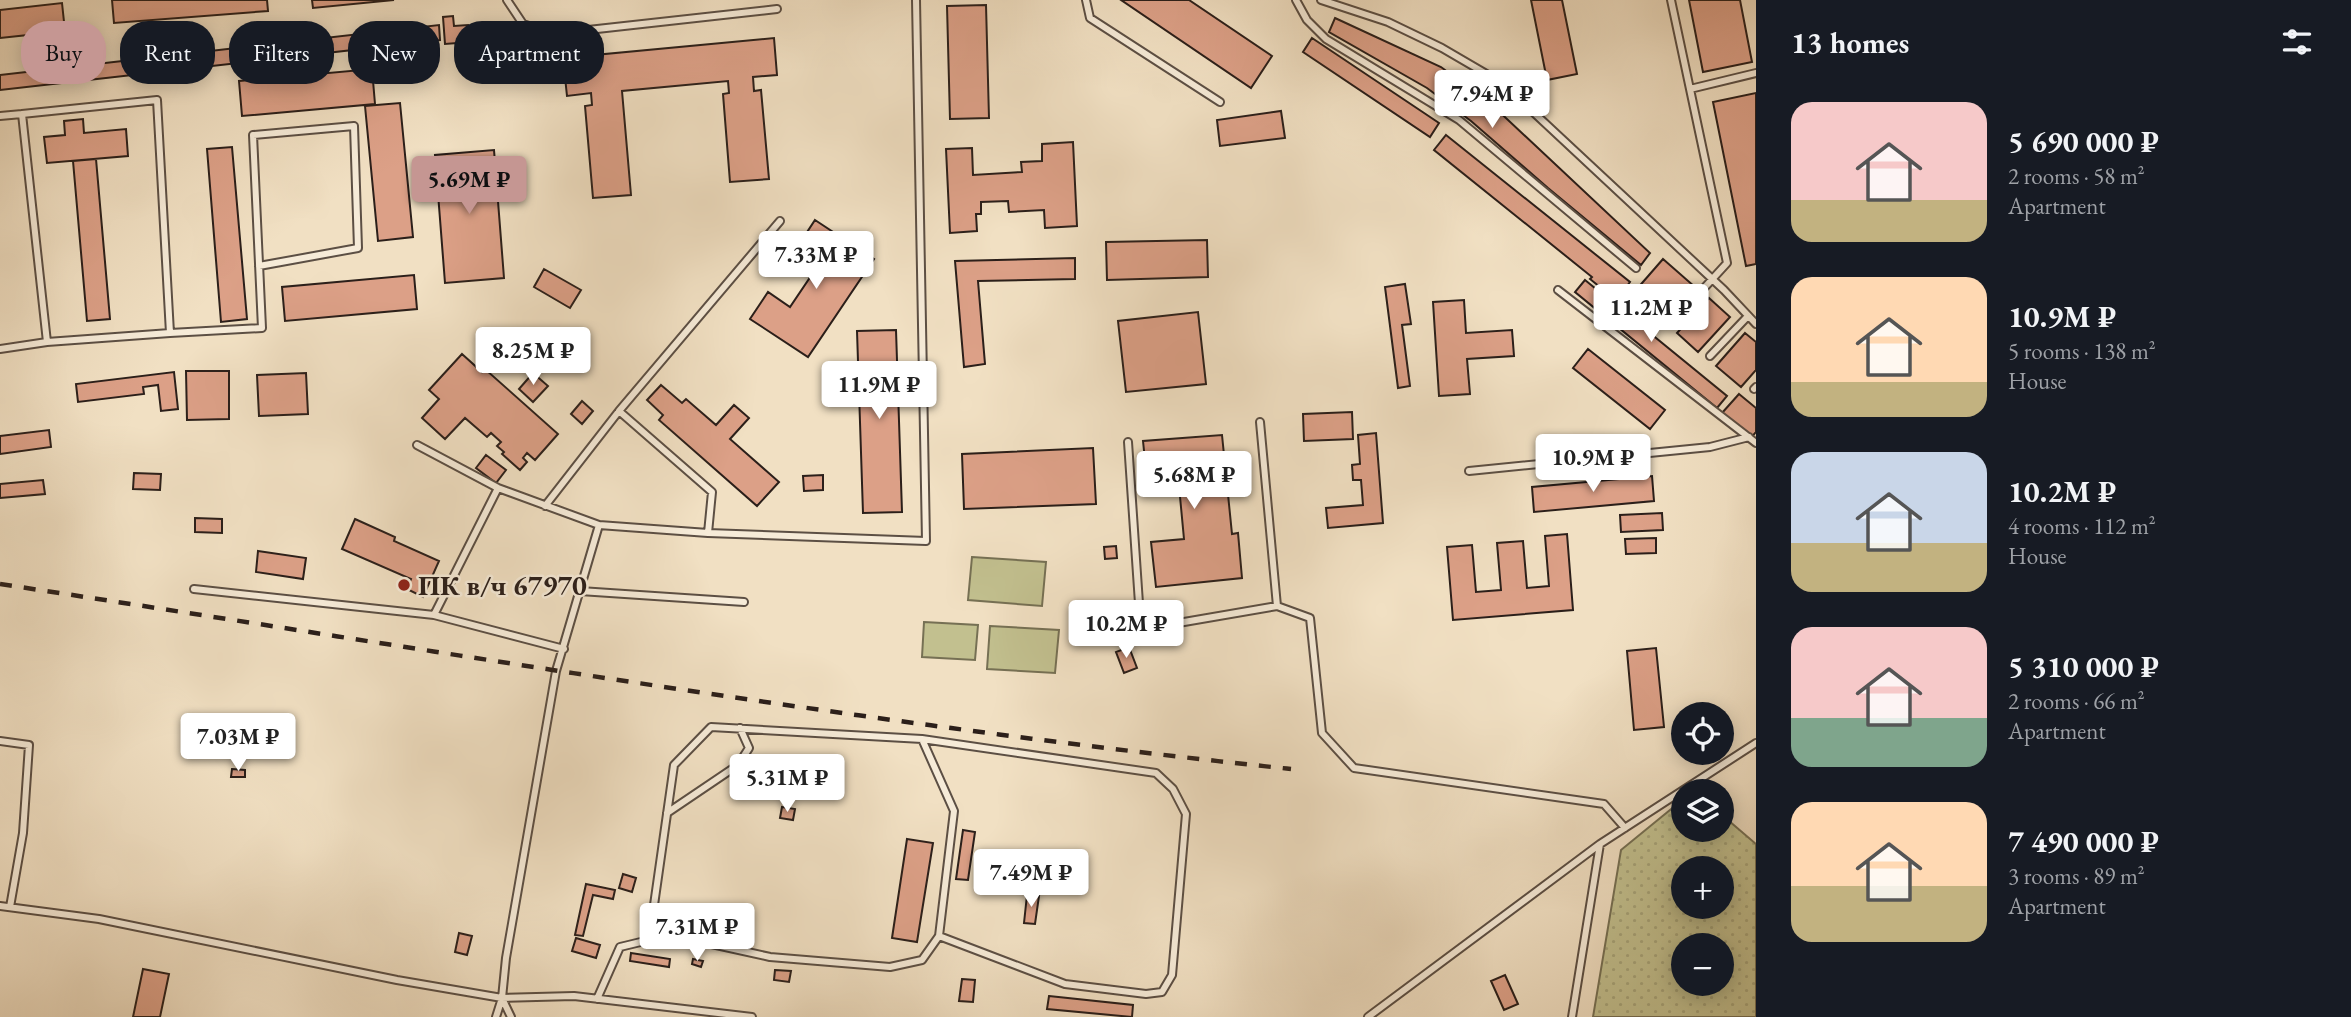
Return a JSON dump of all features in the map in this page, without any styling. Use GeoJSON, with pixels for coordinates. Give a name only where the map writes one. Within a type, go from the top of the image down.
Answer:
{"type":"FeatureCollection","features":[{"type":"Feature","properties":{"kind":"lane"},"geometry":{"type":"LineString","coordinates":[[507,0],[523,24],[552,34],[777,9]]}},
{"type":"Feature","properties":{"kind":"lane"},"geometry":{"type":"LineString","coordinates":[[417,445],[498,488],[599,525],[708,533],[926,541],[916,0]]}},
{"type":"Feature","properties":{"kind":"lane"},"geometry":{"type":"LineString","coordinates":[[1086,0],[1090,18],[1220,102]]}},
{"type":"Feature","properties":{"kind":"lane"},"geometry":{"type":"LineString","coordinates":[[1296,0],[1307,20],[1326,39],[1459,120],[1636,268]]}},
{"type":"Feature","properties":{"kind":"lane"},"geometry":{"type":"LineString","coordinates":[[1321,0],[1388,22],[1442,48],[1502,83],[1756,324]]}},
{"type":"Feature","properties":{"kind":"lane"},"geometry":{"type":"LineString","coordinates":[[1671,0],[1727,263],[1674,321]]}},
{"type":"Feature","properties":{"kind":"lane"},"geometry":{"type":"LineString","coordinates":[[1690,89],[1756,73]]}},
{"type":"Feature","properties":{"kind":"lane"},"geometry":{"type":"LineString","coordinates":[[0,116],[157,100],[170,333]]}},
{"type":"Feature","properties":{"kind":"lane"},"geometry":{"type":"LineString","coordinates":[[22,114],[47,342]]}},
{"type":"Feature","properties":{"kind":"lane"},"geometry":{"type":"LineString","coordinates":[[0,349],[47,342],[262,328],[259,266],[253,135],[354,126],[358,248],[259,266]]}},
{"type":"Feature","properties":{"kind":"lane"},"geometry":{"type":"LineString","coordinates":[[545,506],[619,411],[780,220]]}},
{"type":"Feature","properties":{"kind":"lane"},"geometry":{"type":"LineString","coordinates":[[1558,290],[1756,443]]}},
{"type":"Feature","properties":{"kind":"lane"},"geometry":{"type":"LineString","coordinates":[[1710,356],[1748,316]]}},
{"type":"Feature","properties":{"kind":"lane"},"geometry":{"type":"LineString","coordinates":[[619,411],[712,492],[708,533]]}},
{"type":"Feature","properties":{"kind":"lane"},"geometry":{"type":"LineString","coordinates":[[1260,422],[1277,606]]}},
{"type":"Feature","properties":{"kind":"lane"},"geometry":{"type":"LineString","coordinates":[[1469,471],[1710,447],[1749,437]]}},
{"type":"Feature","properties":{"kind":"lane"},"geometry":{"type":"LineString","coordinates":[[1128,442],[1140,618],[1156,627],[1277,606],[1310,618],[1322,733],[1354,768],[1595,802],[1604,804],[1625,828]]}},
{"type":"Feature","properties":{"kind":"lane"},"geometry":{"type":"LineString","coordinates":[[434,615],[498,488]]}},
{"type":"Feature","properties":{"kind":"lane"},"geometry":{"type":"LineString","coordinates":[[496,1017],[502,998],[506,958],[556,671],[599,525]]}},
{"type":"Feature","properties":{"kind":"lane"},"geometry":{"type":"LineString","coordinates":[[194,589],[434,615],[564,649]]}},
{"type":"Feature","properties":{"kind":"lane"},"geometry":{"type":"LineString","coordinates":[[580,591],[744,602]]}},
{"type":"Feature","properties":{"kind":"lane"},"geometry":{"type":"LineString","coordinates":[[649,940],[674,765],[711,727],[922,739],[1156,773],[1173,789],[1185,814],[1172,975],[1162,992],[1146,995],[1065,984],[939,936]]}},
{"type":"Feature","properties":{"kind":"lane"},"geometry":{"type":"LineString","coordinates":[[667,813],[738,765],[749,748],[740,728]]}},
{"type":"Feature","properties":{"kind":"lane"},"geometry":{"type":"LineString","coordinates":[[597,999],[620,947],[649,940],[707,943],[770,957],[890,967],[922,960],[939,936],[954,811],[922,739]]}},
{"type":"Feature","properties":{"kind":"lane"},"geometry":{"type":"LineString","coordinates":[[0,741],[29,745],[23,833],[10,907]]}},
{"type":"Feature","properties":{"kind":"lane"},"geometry":{"type":"LineString","coordinates":[[1368,1017],[1600,845],[1756,743]]}},
{"type":"Feature","properties":{"kind":"lane"},"geometry":{"type":"LineString","coordinates":[[1572,1017],[1600,845]]}},
{"type":"Feature","properties":{"kind":"lane"},"geometry":{"type":"LineString","coordinates":[[0,906],[99,919],[397,980],[502,998],[574,996],[752,1017]]}},
{"type":"Feature","properties":{"kind":"lane"},"geometry":{"type":"LineString","coordinates":[[502,998],[511,1017]]}},
{"type":"Feature","properties":{"kind":"shaded area"},"geometry":{"type":"Polygon","coordinates":[[[972,557],[1046,562],[1042,606],[968,600],[972,557]]]}},
{"type":"Feature","properties":{"kind":"shaded area"},"geometry":{"type":"Polygon","coordinates":[[[924,622],[978,625],[975,660],[922,657],[924,622]]]}},
{"type":"Feature","properties":{"kind":"shaded area"},"geometry":{"type":"Polygon","coordinates":[[[990,626],[1059,630],[1055,673],[987,669],[990,626]]]}},
{"type":"Feature","properties":{"kind":"shaded area"},"geometry":{"type":"Polygon","coordinates":[[[1671,809],[1671,842],[1734,842],[1734,825],[1756,844],[1756,1017],[1593,1017],[1621,850],[1671,809]]]}},
{"type":"Feature","properties":{"kind":"building"},"geometry":{"type":"Polygon","coordinates":[[[112,0],[267,0],[268,11],[114,23],[112,0]]]}},
{"type":"Feature","properties":{"kind":"building"},"geometry":{"type":"Polygon","coordinates":[[[312,0],[394,0],[313,8],[312,0]]]}},
{"type":"Feature","properties":{"kind":"building"},"geometry":{"type":"Polygon","coordinates":[[[1121,0],[1189,0],[1272,56],[1251,88],[1121,0]]]}},
{"type":"Feature","properties":{"kind":"building"},"geometry":{"type":"Polygon","coordinates":[[[1531,0],[1562,0],[1577,74],[1547,80],[1531,0]]]}},
{"type":"Feature","properties":{"kind":"building"},"geometry":{"type":"Polygon","coordinates":[[[1689,0],[1740,0],[1752,62],[1703,72],[1689,0]]]}},
{"type":"Feature","properties":{"kind":"building"},"geometry":{"type":"Polygon","coordinates":[[[62,3],[64,21],[21,21],[21,36],[0,38],[0,10],[62,3]]]}},
{"type":"Feature","properties":{"kind":"building"},"geometry":{"type":"Polygon","coordinates":[[[986,5],[989,118],[950,119],[947,6],[986,5]]]}},
{"type":"Feature","properties":{"kind":"building"},"geometry":{"type":"Polygon","coordinates":[[[453,16],[454,43],[445,44],[443,17],[453,16]]]}},
{"type":"Feature","properties":{"kind":"building"},"geometry":{"type":"Polygon","coordinates":[[[1335,18],[1441,67],[1491,104],[1650,253],[1641,265],[1471,121],[1427,88],[1329,32],[1335,18]]]}},
{"type":"Feature","properties":{"kind":"building"},"geometry":{"type":"Polygon","coordinates":[[[348,35],[348,50],[334,52],[334,37],[348,35]]]}},
{"type":"Feature","properties":{"kind":"building"},"geometry":{"type":"Polygon","coordinates":[[[774,38],[777,75],[753,77],[754,91],[761,90],[769,179],[730,182],[723,94],[729,93],[728,81],[622,91],[631,195],[593,198],[585,106],[592,105],[591,93],[567,96],[566,84],[604,84],[604,54],[774,38]]]}},
{"type":"Feature","properties":{"kind":"building"},"geometry":{"type":"Polygon","coordinates":[[[1312,38],[1439,123],[1430,137],[1303,52],[1312,38]]]}},
{"type":"Feature","properties":{"kind":"building"},"geometry":{"type":"Polygon","coordinates":[[[229,49],[229,64],[215,66],[215,51],[229,49]]]}},
{"type":"Feature","properties":{"kind":"building"},"geometry":{"type":"Polygon","coordinates":[[[120,61],[120,76],[106,78],[106,63],[120,61]]]}},
{"type":"Feature","properties":{"kind":"building"},"geometry":{"type":"Polygon","coordinates":[[[348,71],[348,84],[373,84],[375,104],[242,116],[239,84],[334,84],[334,72],[348,71]]]}},
{"type":"Feature","properties":{"kind":"building"},"geometry":{"type":"Polygon","coordinates":[[[21,73],[21,84],[53,84],[0,90],[0,75],[21,73]]]}},
{"type":"Feature","properties":{"kind":"building"},"geometry":{"type":"Polygon","coordinates":[[[1756,93],[1756,264],[1746,266],[1713,102],[1756,93]]]}},
{"type":"Feature","properties":{"kind":"building"},"geometry":{"type":"Polygon","coordinates":[[[400,103],[413,237],[378,241],[365,106],[400,103]]]}},
{"type":"Feature","properties":{"kind":"building"},"geometry":{"type":"Polygon","coordinates":[[[1281,111],[1285,138],[1220,146],[1217,120],[1281,111]]]}},
{"type":"Feature","properties":{"kind":"building"},"geometry":{"type":"Polygon","coordinates":[[[83,119],[84,133],[126,129],[128,156],[47,163],[44,137],[65,135],[64,121],[83,119]]]}},
{"type":"Feature","properties":{"kind":"building"},"geometry":{"type":"Polygon","coordinates":[[[1446,135],[1630,282],[1616,300],[1590,279],[1592,277],[1434,150],[1446,135]]]}},
{"type":"Feature","properties":{"kind":"building"},"geometry":{"type":"Polygon","coordinates":[[[1073,142],[1077,226],[1045,228],[1044,210],[1009,212],[1008,201],[981,202],[981,214],[976,214],[977,231],[950,233],[946,149],[972,148],[973,175],[1022,172],[1021,162],[1042,161],[1042,144],[1073,142]]]}},
{"type":"Feature","properties":{"kind":"building"},"geometry":{"type":"Polygon","coordinates":[[[232,147],[247,319],[221,322],[207,149],[232,147]]]}},
{"type":"Feature","properties":{"kind":"building"},"geometry":{"type":"Polygon","coordinates":[[[494,150],[504,278],[445,283],[435,155],[494,150]]]}},
{"type":"Feature","properties":{"kind":"building"},"geometry":{"type":"Polygon","coordinates":[[[96,159],[110,319],[87,321],[73,161],[96,159]]]}},
{"type":"Feature","properties":{"kind":"building"},"geometry":{"type":"Polygon","coordinates":[[[815,220],[874,259],[808,357],[750,319],[768,292],[790,307],[821,261],[798,246],[815,220]]]}},
{"type":"Feature","properties":{"kind":"building"},"geometry":{"type":"Polygon","coordinates":[[[1207,240],[1208,277],[1107,280],[1106,242],[1207,240]]]}},
{"type":"Feature","properties":{"kind":"building"},"geometry":{"type":"Polygon","coordinates":[[[1075,258],[1075,279],[978,281],[985,364],[964,367],[955,261],[1075,258]]]}},
{"type":"Feature","properties":{"kind":"building"},"geometry":{"type":"Polygon","coordinates":[[[1663,259],[1695,287],[1667,318],[1636,290],[1663,259]]]}},
{"type":"Feature","properties":{"kind":"building"},"geometry":{"type":"Polygon","coordinates":[[[544,269],[581,290],[570,308],[534,287],[544,269]]]}},
{"type":"Feature","properties":{"kind":"building"},"geometry":{"type":"Polygon","coordinates":[[[414,275],[417,309],[285,321],[282,287],[414,275]]]}},
{"type":"Feature","properties":{"kind":"building"},"geometry":{"type":"Polygon","coordinates":[[[1585,280],[1727,396],[1717,408],[1575,292],[1585,280]]]}},
{"type":"Feature","properties":{"kind":"building"},"geometry":{"type":"Polygon","coordinates":[[[1405,284],[1411,324],[1402,325],[1410,386],[1398,388],[1385,287],[1405,284]]]}},
{"type":"Feature","properties":{"kind":"building"},"geometry":{"type":"Polygon","coordinates":[[[1709,298],[1730,317],[1698,352],[1677,333],[1709,298]]]}},
{"type":"Feature","properties":{"kind":"building"},"geometry":{"type":"Polygon","coordinates":[[[1464,300],[1466,333],[1512,330],[1514,356],[1467,359],[1470,394],[1439,396],[1433,302],[1464,300]]]}},
{"type":"Feature","properties":{"kind":"building"},"geometry":{"type":"Polygon","coordinates":[[[1198,312],[1206,384],[1126,392],[1118,321],[1198,312]]]}},
{"type":"Feature","properties":{"kind":"building"},"geometry":{"type":"Polygon","coordinates":[[[896,330],[902,512],[863,513],[857,331],[896,330]]]}},
{"type":"Feature","properties":{"kind":"building"},"geometry":{"type":"Polygon","coordinates":[[[1745,333],[1756,342],[1756,370],[1741,387],[1716,366],[1745,333]]]}},
{"type":"Feature","properties":{"kind":"building"},"geometry":{"type":"Polygon","coordinates":[[[1588,349],[1665,410],[1650,429],[1573,368],[1588,349]]]}},
{"type":"Feature","properties":{"kind":"building"},"geometry":{"type":"Polygon","coordinates":[[[462,354],[482,372],[485,369],[558,434],[535,460],[527,453],[523,458],[527,462],[520,470],[502,454],[504,452],[497,446],[501,442],[491,433],[487,437],[465,418],[445,439],[422,418],[439,399],[429,390],[462,354]]]}},
{"type":"Feature","properties":{"kind":"building"},"geometry":{"type":"Polygon","coordinates":[[[186,371],[229,371],[229,419],[187,420],[186,371]]]}},
{"type":"Feature","properties":{"kind":"building"},"geometry":{"type":"Polygon","coordinates":[[[174,372],[178,409],[161,411],[158,385],[143,387],[144,394],[78,402],[76,384],[174,372]]]}},
{"type":"Feature","properties":{"kind":"building"},"geometry":{"type":"Polygon","coordinates":[[[306,373],[308,414],[259,416],[257,375],[306,373]]]}},
{"type":"Feature","properties":{"kind":"building"},"geometry":{"type":"Polygon","coordinates":[[[533,373],[548,386],[533,402],[519,389],[533,373]]]}},
{"type":"Feature","properties":{"kind":"building"},"geometry":{"type":"Polygon","coordinates":[[[661,385],[682,403],[686,399],[716,425],[734,405],[749,418],[730,439],[779,482],[757,506],[659,420],[663,415],[647,400],[661,385]]]}},
{"type":"Feature","properties":{"kind":"building"},"geometry":{"type":"Polygon","coordinates":[[[1739,394],[1756,408],[1756,432],[1751,438],[1722,413],[1739,394]]]}},
{"type":"Feature","properties":{"kind":"building"},"geometry":{"type":"Polygon","coordinates":[[[582,401],[593,411],[582,424],[571,414],[582,401]]]}},
{"type":"Feature","properties":{"kind":"building"},"geometry":{"type":"Polygon","coordinates":[[[1352,412],[1353,439],[1304,441],[1303,414],[1352,412]]]}},
{"type":"Feature","properties":{"kind":"building"},"geometry":{"type":"Polygon","coordinates":[[[49,430],[51,447],[0,454],[0,436],[49,430]]]}},
{"type":"Feature","properties":{"kind":"building"},"geometry":{"type":"Polygon","coordinates":[[[1376,433],[1383,523],[1328,528],[1326,508],[1363,505],[1361,480],[1353,480],[1352,465],[1360,464],[1358,435],[1376,433]]]}},
{"type":"Feature","properties":{"kind":"building"},"geometry":{"type":"Polygon","coordinates":[[[1222,435],[1232,534],[1238,533],[1242,578],[1156,587],[1151,542],[1184,539],[1179,486],[1148,489],[1143,441],[1222,435]]]}},
{"type":"Feature","properties":{"kind":"building"},"geometry":{"type":"Polygon","coordinates":[[[1093,448],[1096,504],[964,509],[962,454],[1093,448]]]}},
{"type":"Feature","properties":{"kind":"building"},"geometry":{"type":"Polygon","coordinates":[[[486,455],[506,470],[496,483],[476,468],[486,455]]]}},
{"type":"Feature","properties":{"kind":"building"},"geometry":{"type":"Polygon","coordinates":[[[134,473],[161,474],[160,490],[133,489],[134,473]]]}},
{"type":"Feature","properties":{"kind":"building"},"geometry":{"type":"Polygon","coordinates":[[[823,475],[823,490],[804,491],[803,476],[823,475]]]}},
{"type":"Feature","properties":{"kind":"building"},"geometry":{"type":"Polygon","coordinates":[[[1652,476],[1654,501],[1534,512],[1532,487],[1652,476]]]}},
{"type":"Feature","properties":{"kind":"building"},"geometry":{"type":"Polygon","coordinates":[[[43,480],[45,494],[0,498],[0,484],[43,480]]]}},
{"type":"Feature","properties":{"kind":"building"},"geometry":{"type":"Polygon","coordinates":[[[1662,513],[1663,530],[1621,532],[1620,515],[1662,513]]]}},
{"type":"Feature","properties":{"kind":"building"},"geometry":{"type":"Polygon","coordinates":[[[195,518],[222,519],[222,533],[195,532],[195,518]]]}},
{"type":"Feature","properties":{"kind":"building"},"geometry":{"type":"Polygon","coordinates":[[[355,519],[395,537],[394,541],[439,561],[423,597],[407,589],[411,579],[342,549],[355,519]]]}},
{"type":"Feature","properties":{"kind":"building"},"geometry":{"type":"Polygon","coordinates":[[[1567,534],[1573,610],[1453,620],[1447,547],[1472,545],[1476,592],[1501,590],[1497,543],[1523,541],[1527,588],[1549,586],[1545,536],[1567,534]]]}},
{"type":"Feature","properties":{"kind":"building"},"geometry":{"type":"Polygon","coordinates":[[[1656,538],[1656,553],[1626,554],[1625,539],[1656,538]]]}},
{"type":"Feature","properties":{"kind":"building"},"geometry":{"type":"Polygon","coordinates":[[[1116,546],[1117,558],[1105,559],[1104,547],[1116,546]]]}},
{"type":"Feature","properties":{"kind":"building"},"geometry":{"type":"Polygon","coordinates":[[[258,551],[306,558],[303,579],[256,572],[258,551]]]}},
{"type":"Feature","properties":{"kind":"building"},"geometry":{"type":"Polygon","coordinates":[[[1129,647],[1137,668],[1124,673],[1116,652],[1129,647]]]}},
{"type":"Feature","properties":{"kind":"building"},"geometry":{"type":"Polygon","coordinates":[[[1656,648],[1664,727],[1634,730],[1627,651],[1656,648]]]}},
{"type":"Feature","properties":{"kind":"building"},"geometry":{"type":"Polygon","coordinates":[[[232,769],[245,770],[245,777],[231,777],[232,769]]]}},
{"type":"Feature","properties":{"kind":"building"},"geometry":{"type":"Polygon","coordinates":[[[782,807],[795,809],[793,820],[780,818],[782,807]]]}},
{"type":"Feature","properties":{"kind":"building"},"geometry":{"type":"Polygon","coordinates":[[[963,830],[975,832],[968,880],[956,879],[963,830]]]}},
{"type":"Feature","properties":{"kind":"building"},"geometry":{"type":"Polygon","coordinates":[[[907,839],[933,843],[917,942],[892,938],[907,839]]]}},
{"type":"Feature","properties":{"kind":"building"},"geometry":{"type":"Polygon","coordinates":[[[1016,872],[1030,874],[1027,892],[1013,890],[1016,872]]]}},
{"type":"Feature","properties":{"kind":"building"},"geometry":{"type":"Polygon","coordinates":[[[623,874],[636,878],[632,892],[619,888],[623,874]]]}},
{"type":"Feature","properties":{"kind":"building"},"geometry":{"type":"Polygon","coordinates":[[[586,884],[615,890],[613,899],[593,895],[583,936],[575,935],[586,884]]]}},
{"type":"Feature","properties":{"kind":"building"},"geometry":{"type":"Polygon","coordinates":[[[1027,895],[1039,896],[1035,924],[1024,923],[1027,895]]]}},
{"type":"Feature","properties":{"kind":"building"},"geometry":{"type":"Polygon","coordinates":[[[459,933],[472,936],[467,955],[455,952],[459,933]]]}},
{"type":"Feature","properties":{"kind":"building"},"geometry":{"type":"Polygon","coordinates":[[[576,938],[600,945],[596,958],[572,951],[576,938]]]}},
{"type":"Feature","properties":{"kind":"building"},"geometry":{"type":"Polygon","coordinates":[[[631,953],[670,959],[669,967],[630,961],[631,953]]]}},
{"type":"Feature","properties":{"kind":"building"},"geometry":{"type":"Polygon","coordinates":[[[693,959],[703,961],[701,967],[692,964],[693,959]]]}},
{"type":"Feature","properties":{"kind":"building"},"geometry":{"type":"Polygon","coordinates":[[[143,969],[169,974],[160,1017],[133,1017],[143,969]]]}},
{"type":"Feature","properties":{"kind":"building"},"geometry":{"type":"Polygon","coordinates":[[[775,970],[791,971],[789,982],[774,980],[775,970]]]}},
{"type":"Feature","properties":{"kind":"building"},"geometry":{"type":"Polygon","coordinates":[[[1505,975],[1518,1004],[1504,1010],[1491,981],[1505,975]]]}},
{"type":"Feature","properties":{"kind":"building"},"geometry":{"type":"Polygon","coordinates":[[[962,979],[975,980],[973,1002],[959,1001],[962,979]]]}},
{"type":"Feature","properties":{"kind":"building"},"geometry":{"type":"Polygon","coordinates":[[[1049,996],[1133,1005],[1132,1017],[1047,1009],[1049,996]]]}},
{"type":"Feature","properties":{"kind":"railway"},"geometry":{"type":"LineString","coordinates":[[0,584],[806,708],[1129,751],[1291,769]]}},
{"type":"Feature","properties":{"kind":"place","name":"ПК в/ч 67970"},"geometry":{"type":"Point","coordinates":[404,585]}}]}
